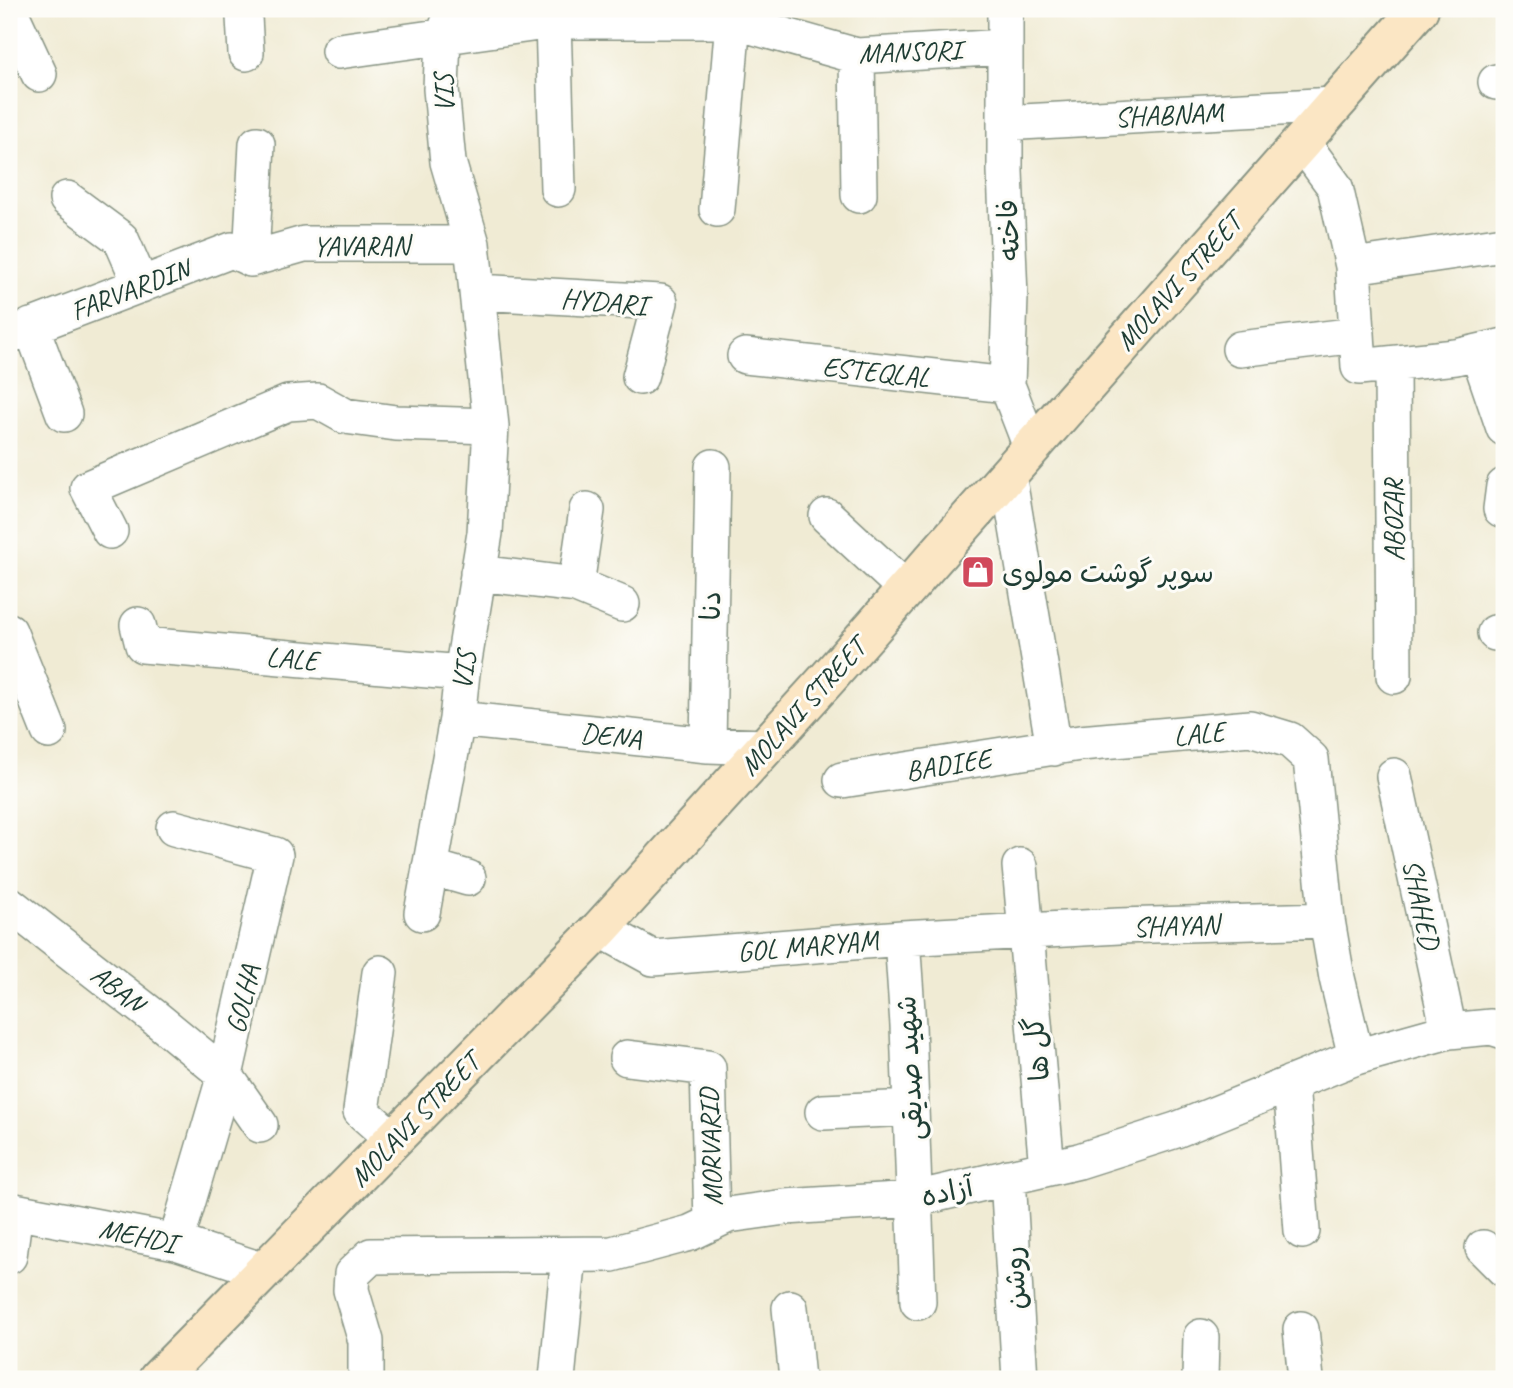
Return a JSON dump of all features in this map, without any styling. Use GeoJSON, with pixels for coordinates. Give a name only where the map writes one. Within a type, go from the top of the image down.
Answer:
{"type":"FeatureCollection","features":[{"type":"Feature","properties":{"kind":"main road","name":"MOLAVI STREET"},"geometry":{"type":"LineString","coordinates":[[158,1379],[600,929],[906,589],[1419,9]]}},
{"type":"Feature","properties":{"kind":"street"},"geometry":{"type":"LineString","coordinates":[[9,9],[39,74]]}},
{"type":"Feature","properties":{"kind":"street","name":"فاخته"},"geometry":{"type":"LineString","coordinates":[[1005,9],[1010,297],[1007,385],[1019,461]]}},
{"type":"Feature","properties":{"kind":"street"},"geometry":{"type":"LineString","coordinates":[[246,53],[248,12]]}},
{"type":"Feature","properties":{"kind":"street","name":"MANSORI"},"geometry":{"type":"LineString","coordinates":[[339,51],[448,23],[553,21],[608,15],[733,21],[857,56],[1005,47]]}},
{"type":"Feature","properties":{"kind":"street"},"geometry":{"type":"LineString","coordinates":[[553,21],[558,189]]}},
{"type":"Feature","properties":{"kind":"street"},"geometry":{"type":"LineString","coordinates":[[717,209],[733,21]]}},
{"type":"Feature","properties":{"kind":"street","name":"VIS"},"geometry":{"type":"LineString","coordinates":[[422,913],[457,719],[485,533],[491,426],[472,244],[448,162],[441,89],[448,23]]}},
{"type":"Feature","properties":{"kind":"street"},"geometry":{"type":"LineString","coordinates":[[857,56],[859,195]]}},
{"type":"Feature","properties":{"kind":"street","name":"SHABNAM"},"geometry":{"type":"LineString","coordinates":[[1005,123],[1334,105]]}},
{"type":"Feature","properties":{"kind":"street","name":"ABOZAR"},"geometry":{"type":"LineString","coordinates":[[1302,142],[1335,187],[1369,355],[1394,676]]}},
{"type":"Feature","properties":{"kind":"street"},"geometry":{"type":"LineString","coordinates":[[251,259],[257,144]]}},
{"type":"Feature","properties":{"kind":"street"},"geometry":{"type":"LineString","coordinates":[[66,199],[121,239],[141,285]]}},
{"type":"Feature","properties":{"kind":"street","name":"YAVARAN"},"geometry":{"type":"LineString","coordinates":[[251,259],[304,244],[472,244]]}},
{"type":"Feature","properties":{"kind":"street"},"geometry":{"type":"LineString","coordinates":[[1353,266],[1504,244]]}},
{"type":"Feature","properties":{"kind":"street","name":"FARVARDIN"},"geometry":{"type":"LineString","coordinates":[[20,331],[232,250],[251,259]]}},
{"type":"Feature","properties":{"kind":"street","name":"HYDARI"},"geometry":{"type":"LineString","coordinates":[[477,292],[660,302],[640,377]]}},
{"type":"Feature","properties":{"kind":"street"},"geometry":{"type":"LineString","coordinates":[[20,331],[64,414]]}},
{"type":"Feature","properties":{"kind":"street"},"geometry":{"type":"LineString","coordinates":[[1240,349],[1456,357],[1491,349],[1504,428]]}},
{"type":"Feature","properties":{"kind":"street","name":"ESTEQLAL"},"geometry":{"type":"LineString","coordinates":[[745,356],[1007,385]]}},
{"type":"Feature","properties":{"kind":"street"},"geometry":{"type":"LineString","coordinates":[[110,531],[88,488],[288,403],[318,401],[345,416],[396,423],[491,426]]}},
{"type":"Feature","properties":{"kind":"street"},"geometry":{"type":"LineString","coordinates":[[1019,461],[1054,748]]}},
{"type":"Feature","properties":{"kind":"street","name":"دنا"},"geometry":{"type":"LineString","coordinates":[[708,745],[713,467]]}},
{"type":"Feature","properties":{"kind":"street"},"geometry":{"type":"LineString","coordinates":[[576,585],[587,510]]}},
{"type":"Feature","properties":{"kind":"street"},"geometry":{"type":"LineString","coordinates":[[827,516],[906,589]]}},
{"type":"Feature","properties":{"kind":"street"},"geometry":{"type":"LineString","coordinates":[[478,573],[576,585],[622,604]]}},
{"type":"Feature","properties":{"kind":"street","name":"LALE"},"geometry":{"type":"LineString","coordinates":[[138,625],[143,645],[462,673]]}},
{"type":"Feature","properties":{"kind":"street"},"geometry":{"type":"LineString","coordinates":[[9,631],[50,731]]}},
{"type":"Feature","properties":{"kind":"street","name":"DENA"},"geometry":{"type":"LineString","coordinates":[[457,719],[708,745],[765,747]]}},
{"type":"Feature","properties":{"kind":"street","name":"LALE"},"geometry":{"type":"LineString","coordinates":[[1054,748],[1080,743],[1250,728],[1290,740],[1311,759],[1327,920],[1337,978],[1356,1057]]}},
{"type":"Feature","properties":{"kind":"street","name":"BADIEE"},"geometry":{"type":"LineString","coordinates":[[842,780],[1054,748]]}},
{"type":"Feature","properties":{"kind":"street","name":"SHAHED"},"geometry":{"type":"LineString","coordinates":[[1394,776],[1449,1031]]}},
{"type":"Feature","properties":{"kind":"street","name":"GOLHA"},"geometry":{"type":"LineString","coordinates":[[174,828],[275,855],[225,1075],[176,1242]]}},
{"type":"Feature","properties":{"kind":"street","name":"گل ها"},"geometry":{"type":"LineString","coordinates":[[1020,866],[1048,1168]]}},
{"type":"Feature","properties":{"kind":"street"},"geometry":{"type":"LineString","coordinates":[[429,867],[468,878]]}},
{"type":"Feature","properties":{"kind":"street","name":"ABAN"},"geometry":{"type":"LineString","coordinates":[[9,904],[225,1075],[260,1125]]}},
{"type":"Feature","properties":{"kind":"street","name":"SHAYAN"},"geometry":{"type":"LineString","coordinates":[[1025,931],[1327,920]]}},
{"type":"Feature","properties":{"kind":"street","name":"GOL MARYAM"},"geometry":{"type":"LineString","coordinates":[[600,929],[653,958],[1025,931]]}},
{"type":"Feature","properties":{"kind":"street","name":"شهید صدیقی"},"geometry":{"type":"LineString","coordinates":[[902,938],[908,1025],[918,1302]]}},
{"type":"Feature","properties":{"kind":"street"},"geometry":{"type":"LineString","coordinates":[[380,973],[361,1111],[394,1140]]}},
{"type":"Feature","properties":{"kind":"street","name":"آزاده"},"geometry":{"type":"LineString","coordinates":[[366,1379],[366,1341],[351,1290],[352,1274],[372,1256],[612,1254],[690,1233],[728,1215],[785,1207],[915,1199],[1048,1168],[1177,1130],[1356,1057],[1449,1031],[1491,1027],[1504,1031]]}},
{"type":"Feature","properties":{"kind":"street","name":"MORVARID"},"geometry":{"type":"LineString","coordinates":[[627,1058],[708,1068],[712,1223]]}},
{"type":"Feature","properties":{"kind":"street"},"geometry":{"type":"LineString","coordinates":[[1292,1083],[1301,1231]]}},
{"type":"Feature","properties":{"kind":"street"},"geometry":{"type":"LineString","coordinates":[[823,1112],[911,1108]]}},
{"type":"Feature","properties":{"kind":"street","name":"روشن"},"geometry":{"type":"LineString","coordinates":[[1008,1177],[1020,1379]]}},
{"type":"Feature","properties":{"kind":"street"},"geometry":{"type":"LineString","coordinates":[[9,1256],[12,1210]]}},
{"type":"Feature","properties":{"kind":"street","name":"MEHDI"},"geometry":{"type":"LineString","coordinates":[[12,1210],[176,1242],[264,1271]]}},
{"type":"Feature","properties":{"kind":"street"},"geometry":{"type":"LineString","coordinates":[[557,1379],[569,1255]]}},
{"type":"Feature","properties":{"kind":"street"},"geometry":{"type":"LineString","coordinates":[[790,1308],[797,1379]]}},
{"type":"Feature","properties":{"kind":"street"},"geometry":{"type":"LineString","coordinates":[[1301,1329],[1306,1379]]}},
{"type":"Feature","properties":{"kind":"street"},"geometry":{"type":"LineString","coordinates":[[1200,1379],[1201,1337]]}},
{"type":"Feature","properties":{"kind":"place","name":"سوپر گوشت مولوی"},"geometry":{"type":"Point","coordinates":[978,572]}}]}
